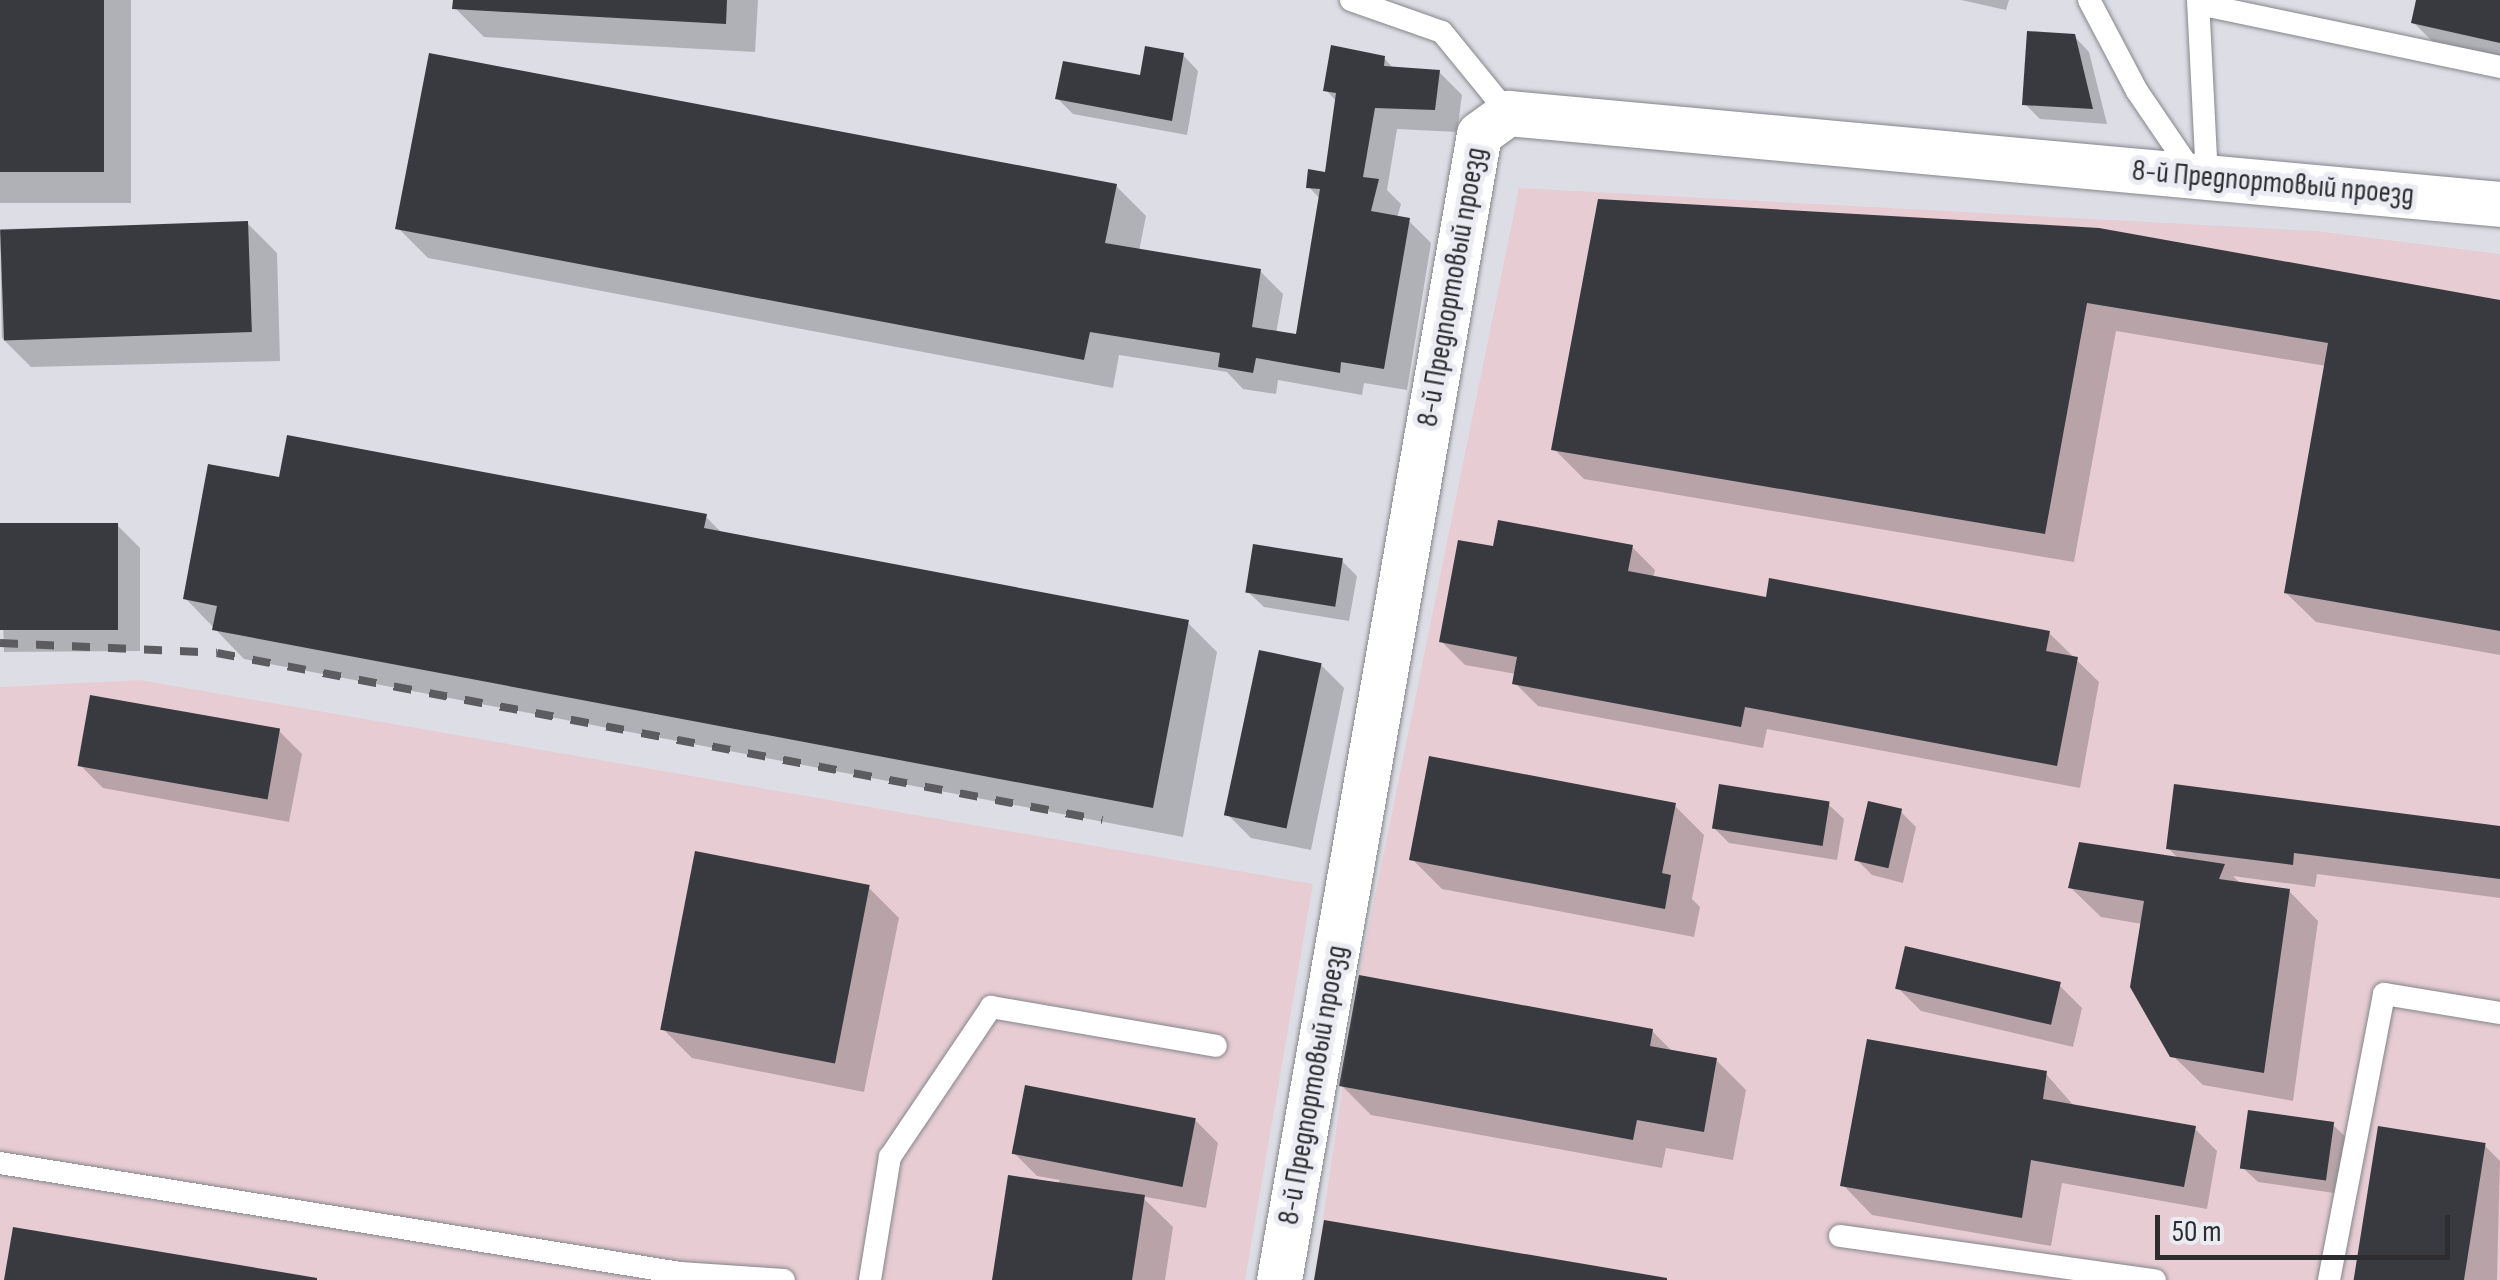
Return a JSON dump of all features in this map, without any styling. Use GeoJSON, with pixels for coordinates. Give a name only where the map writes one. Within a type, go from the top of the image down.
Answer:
{"type":"FeatureCollection","features":[{"type":"Feature","properties":{"kind":"street","name":"8-й Предпортовый проезд"},"geometry":{"type":"LineString","coordinates":[[1279,1280],[1479,134],[1508,113],[2500,204]]}},
{"type":"Feature","properties":{"kind":"lane"},"geometry":{"type":"LineString","coordinates":[[2089,0],[2137,91],[2201,175]]}},
{"type":"Feature","properties":{"kind":"lane"},"geometry":{"type":"LineString","coordinates":[[1365,2],[1442,32],[1508,113]]}},
{"type":"Feature","properties":{"kind":"lane"},"geometry":{"type":"LineString","coordinates":[[2201,175],[2198,2],[2500,67]]}},
{"type":"Feature","properties":{"kind":"lane"},"geometry":{"type":"LineString","coordinates":[[2328,1280],[2384,994],[2500,1013]]}},
{"type":"Feature","properties":{"kind":"lane"},"geometry":{"type":"LineString","coordinates":[[870,1280],[890,1157],[991,1007],[1216,1046]]}},
{"type":"Feature","properties":{"kind":"lane"},"geometry":{"type":"LineString","coordinates":[[0,1163],[680,1273],[784,1280]]}},
{"type":"Feature","properties":{"kind":"lane"},"geometry":{"type":"LineString","coordinates":[[1840,1236],[2156,1280]]}},
{"type":"Feature","properties":{"kind":"shaded area"},"geometry":{"type":"Polygon","coordinates":[[[1519,188],[2316,231],[2500,254],[2500,1280],[1314,1280],[1359,975],[1519,188]]]}},
{"type":"Feature","properties":{"kind":"shaded area"},"geometry":{"type":"Polygon","coordinates":[[[140,680],[1313,884],[1245,1280],[0,1280],[0,687],[140,680]]]}},
{"type":"Feature","properties":{"kind":"building"},"geometry":{"type":"Polygon","coordinates":[[[0,0],[104,0],[104,172],[0,172],[0,0]]]}},
{"type":"Feature","properties":{"kind":"building"},"geometry":{"type":"Polygon","coordinates":[[[453,0],[727,0],[726,24],[452,9],[453,0]]]}},
{"type":"Feature","properties":{"kind":"building"},"geometry":{"type":"Polygon","coordinates":[[[2416,0],[2500,0],[2500,43],[2411,23],[2416,0]]]}},
{"type":"Feature","properties":{"kind":"building"},"geometry":{"type":"Polygon","coordinates":[[[2027,31],[2075,34],[2093,109],[2022,105],[2027,31]]]}},
{"type":"Feature","properties":{"kind":"building"},"geometry":{"type":"Polygon","coordinates":[[[1331,45],[1385,56],[1384,66],[1440,70],[1435,110],[1375,108],[1363,177],[1379,179],[1371,211],[1410,218],[1384,369],[1341,362],[1340,373],[1256,358],[1253,373],[1218,367],[1220,353],[1090,332],[1084,360],[395,229],[429,53],[1117,184],[1105,243],[1261,269],[1252,327],[1296,334],[1320,189],[1306,188],[1308,169],[1325,172],[1336,93],[1323,91],[1331,45]]]}},
{"type":"Feature","properties":{"kind":"building"},"geometry":{"type":"Polygon","coordinates":[[[1145,46],[1184,53],[1172,121],[1055,99],[1063,61],[1140,75],[1145,46]]]}},
{"type":"Feature","properties":{"kind":"building"},"geometry":{"type":"Polygon","coordinates":[[[1598,199],[2099,228],[2500,300],[2500,631],[2284,593],[2328,343],[2087,303],[2045,534],[1551,450],[1598,199]]]}},
{"type":"Feature","properties":{"kind":"building"},"geometry":{"type":"Polygon","coordinates":[[[248,221],[252,332],[4,341],[0,230],[248,221]]]}},
{"type":"Feature","properties":{"kind":"building"},"geometry":{"type":"Polygon","coordinates":[[[287,435],[707,514],[704,528],[1189,620],[1153,808],[212,630],[217,606],[183,599],[208,464],[279,477],[287,435]]]}},
{"type":"Feature","properties":{"kind":"building"},"geometry":{"type":"Polygon","coordinates":[[[1498,520],[1633,545],[1628,571],[1766,597],[1769,578],[2050,631],[2046,651],[2078,657],[2057,766],[1745,707],[1741,727],[1512,684],[1517,657],[1439,642],[1458,540],[1493,546],[1498,520]]]}},
{"type":"Feature","properties":{"kind":"building"},"geometry":{"type":"Polygon","coordinates":[[[0,523],[118,523],[118,630],[0,630],[0,523]]]}},
{"type":"Feature","properties":{"kind":"building"},"geometry":{"type":"Polygon","coordinates":[[[1253,544],[1343,558],[1335,607],[1245,592],[1253,544]]]}},
{"type":"Feature","properties":{"kind":"building"},"geometry":{"type":"Polygon","coordinates":[[[1259,650],[1322,663],[1286,829],[1224,815],[1259,650]]]}},
{"type":"Feature","properties":{"kind":"building"},"geometry":{"type":"Polygon","coordinates":[[[90,695],[280,729],[268,799],[77,766],[90,695]]]}},
{"type":"Feature","properties":{"kind":"building"},"geometry":{"type":"Polygon","coordinates":[[[1429,756],[1676,803],[1662,873],[1671,875],[1665,909],[1409,860],[1429,756]]]}},
{"type":"Feature","properties":{"kind":"building"},"geometry":{"type":"Polygon","coordinates":[[[1719,784],[1830,802],[1823,846],[1712,828],[1719,784]]]}},
{"type":"Feature","properties":{"kind":"building"},"geometry":{"type":"Polygon","coordinates":[[[2174,784],[2500,826],[2500,879],[2294,853],[2293,865],[2166,849],[2174,784]]]}},
{"type":"Feature","properties":{"kind":"building"},"geometry":{"type":"Polygon","coordinates":[[[1868,801],[1902,809],[1888,868],[1854,860],[1868,801]]]}},
{"type":"Feature","properties":{"kind":"building"},"geometry":{"type":"Polygon","coordinates":[[[2079,842],[2225,864],[2219,879],[2290,889],[2264,1073],[2170,1057],[2130,987],[2144,901],[2068,888],[2079,842]]]}},
{"type":"Feature","properties":{"kind":"building"},"geometry":{"type":"Polygon","coordinates":[[[695,851],[870,885],[835,1064],[660,1030],[695,851]]]}},
{"type":"Feature","properties":{"kind":"building"},"geometry":{"type":"Polygon","coordinates":[[[1905,946],[2061,982],[2051,1025],[1895,989],[1905,946]]]}},
{"type":"Feature","properties":{"kind":"building"},"geometry":{"type":"Polygon","coordinates":[[[1359,975],[1653,1029],[1650,1046],[1717,1058],[1704,1132],[1637,1120],[1633,1140],[1339,1086],[1359,975]]]}},
{"type":"Feature","properties":{"kind":"building"},"geometry":{"type":"Polygon","coordinates":[[[1867,1039],[2047,1071],[2043,1099],[2196,1126],[2184,1187],[2031,1160],[2022,1218],[1840,1186],[1867,1039]]]}},
{"type":"Feature","properties":{"kind":"building"},"geometry":{"type":"Polygon","coordinates":[[[1025,1085],[1196,1118],[1182,1187],[1012,1154],[1025,1085]]]}},
{"type":"Feature","properties":{"kind":"building"},"geometry":{"type":"Polygon","coordinates":[[[2248,1110],[2334,1122],[2326,1181],[2240,1168],[2248,1110]]]}},
{"type":"Feature","properties":{"kind":"building"},"geometry":{"type":"Polygon","coordinates":[[[2378,1126],[2486,1143],[2464,1280],[2354,1280],[2378,1126]]]}},
{"type":"Feature","properties":{"kind":"building"},"geometry":{"type":"Polygon","coordinates":[[[1008,1175],[1145,1195],[1132,1280],[992,1280],[1008,1175]]]}},
{"type":"Feature","properties":{"kind":"building"},"geometry":{"type":"Polygon","coordinates":[[[1324,1220],[1667,1278],[1667,1280],[1314,1280],[1324,1220]]]}},
{"type":"Feature","properties":{"kind":"building"},"geometry":{"type":"Polygon","coordinates":[[[13,1227],[317,1278],[317,1280],[4,1280],[13,1227]]]}},
{"type":"Feature","properties":{"kind":"railway"},"geometry":{"type":"LineString","coordinates":[[0,643],[217,653],[1102,820]]}}]}
